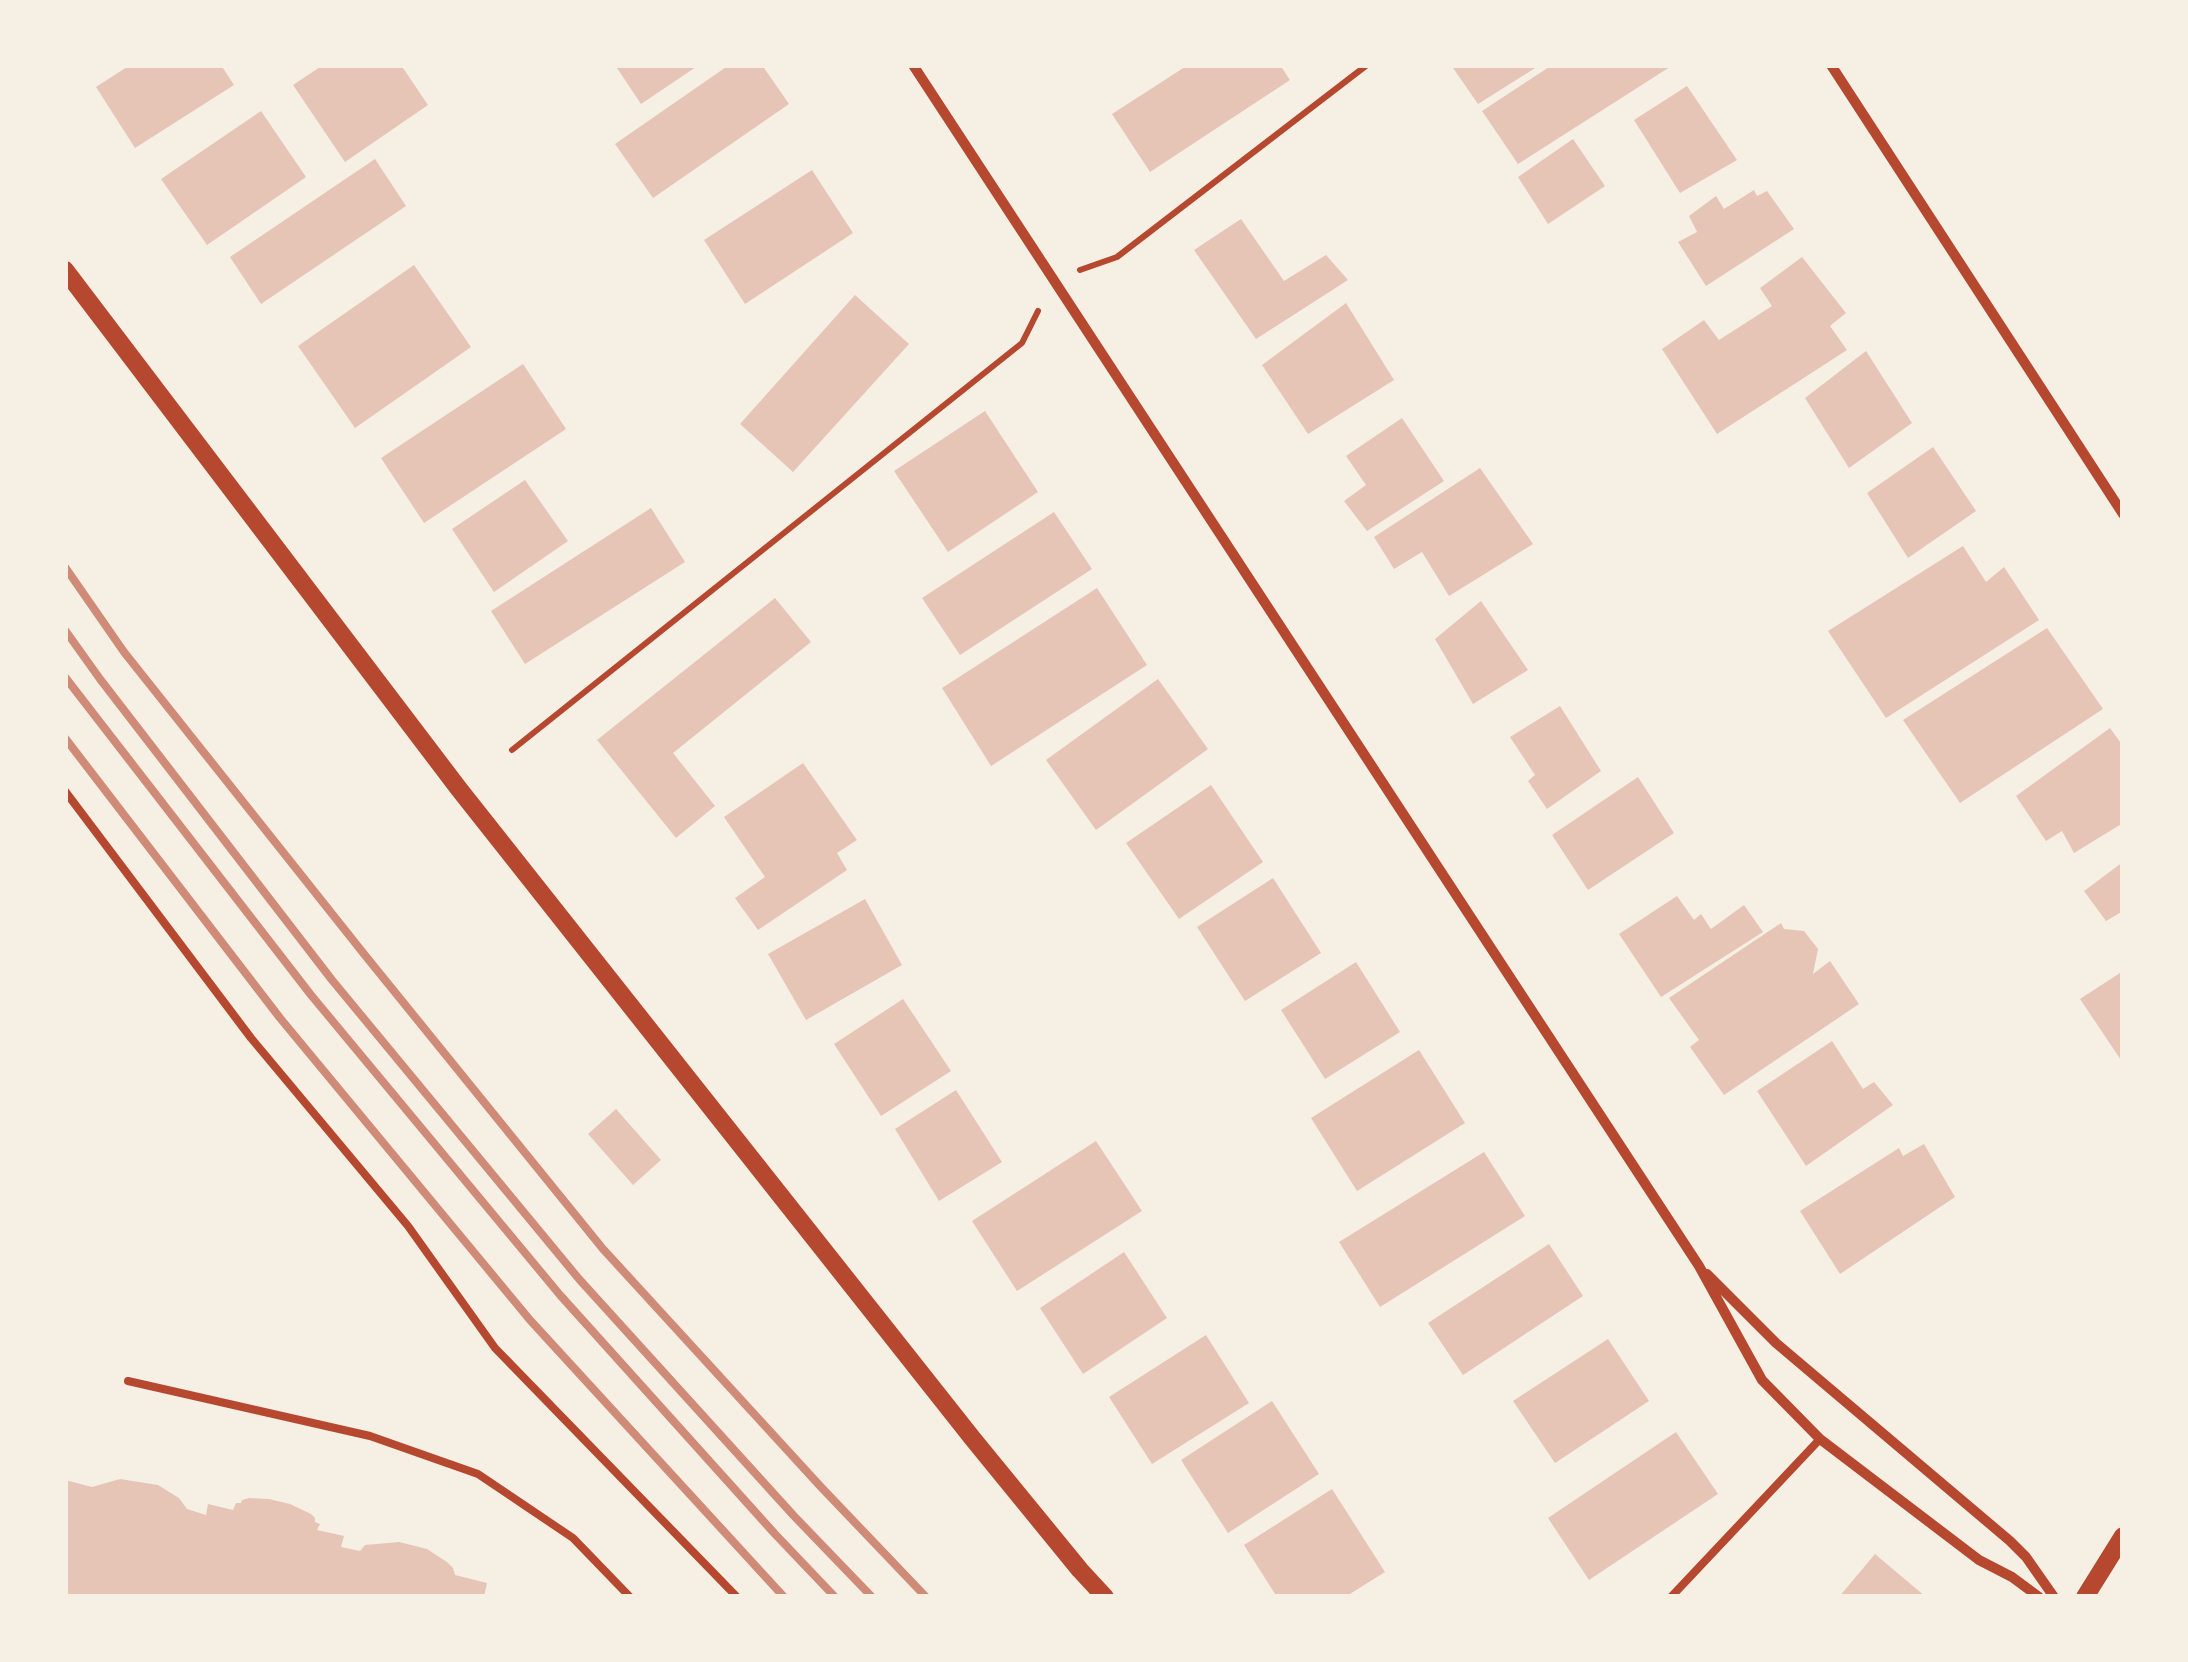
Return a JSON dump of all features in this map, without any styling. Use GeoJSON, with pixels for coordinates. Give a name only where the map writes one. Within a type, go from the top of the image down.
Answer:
{"type":"FeatureCollection","features":[{"type":"Feature","properties":{"kind":"street"},"geometry":{"type":"LineString","coordinates":[[912,65],[1700,1266],[1762,1380],[1820,1439],[1979,1560],[2040,1597]]}},
{"type":"Feature","properties":{"kind":"street"},"geometry":{"type":"LineString","coordinates":[[1831,65],[2123,514]]}},
{"type":"Feature","properties":{"kind":"street"},"geometry":{"type":"LineString","coordinates":[[65,270],[459,789],[960,1423],[1105,1597]]}},
{"type":"Feature","properties":{"kind":"street"},"geometry":{"type":"LineString","coordinates":[[1700,1266],[1776,1342],[2010,1541],[2054,1597]]}},
{"type":"Feature","properties":{"kind":"street"},"geometry":{"type":"LineString","coordinates":[[2085,1597],[2123,1536]]}},
{"type":"Feature","properties":{"kind":"lane"},"geometry":{"type":"LineString","coordinates":[[65,790],[251,1038],[408,1226],[495,1348],[737,1597]]}},
{"type":"Feature","properties":{"kind":"lane"},"geometry":{"type":"LineString","coordinates":[[128,1381],[370,1436],[478,1474],[573,1538],[630,1597]]}},
{"type":"Feature","properties":{"kind":"lane"},"geometry":{"type":"LineString","coordinates":[[1670,1597],[1820,1439]]}},
{"type":"Feature","properties":{"kind":"path"},"geometry":{"type":"LineString","coordinates":[[512,750],[1022,342],[1054,280],[1117,256],[1366,65]]}},
{"type":"Feature","properties":{"kind":"building"},"geometry":{"type":"Polygon","coordinates":[[[130,65],[221,65],[234,85],[135,148],[96,87],[130,65]]]}},
{"type":"Feature","properties":{"kind":"building"},"geometry":{"type":"Polygon","coordinates":[[[323,65],[401,65],[428,105],[345,162],[293,85],[323,65]]]}},
{"type":"Feature","properties":{"kind":"building"},"geometry":{"type":"Polygon","coordinates":[[[615,65],[699,65],[641,104],[615,65]]]}},
{"type":"Feature","properties":{"kind":"building"},"geometry":{"type":"Polygon","coordinates":[[[729,65],[762,65],[789,104],[653,198],[615,144],[729,65]]]}},
{"type":"Feature","properties":{"kind":"building"},"geometry":{"type":"Polygon","coordinates":[[[1188,65],[1280,65],[1290,80],[1150,172],[1112,114],[1188,65]]]}},
{"type":"Feature","properties":{"kind":"building"},"geometry":{"type":"Polygon","coordinates":[[[1451,65],[1540,65],[1478,104],[1451,65]]]}},
{"type":"Feature","properties":{"kind":"building"},"geometry":{"type":"Polygon","coordinates":[[[1552,65],[1673,65],[1518,164],[1482,111],[1552,65]]]}},
{"type":"Feature","properties":{"kind":"building"},"geometry":{"type":"Polygon","coordinates":[[[1687,86],[1737,160],[1680,193],[1634,120],[1687,86]]]}},
{"type":"Feature","properties":{"kind":"building"},"geometry":{"type":"Polygon","coordinates":[[[261,111],[306,177],[207,245],[161,179],[261,111]]]}},
{"type":"Feature","properties":{"kind":"building"},"geometry":{"type":"Polygon","coordinates":[[[1573,139],[1605,186],[1548,224],[1518,177],[1573,139]]]}},
{"type":"Feature","properties":{"kind":"building"},"geometry":{"type":"Polygon","coordinates":[[[375,159],[406,206],[261,304],[230,257],[375,159]]]}},
{"type":"Feature","properties":{"kind":"building"},"geometry":{"type":"Polygon","coordinates":[[[812,170],[853,233],[745,304],[704,240],[812,170]]]}},
{"type":"Feature","properties":{"kind":"building"},"geometry":{"type":"Polygon","coordinates":[[[1754,190],[1757,196],[1767,191],[1794,229],[1706,286],[1678,242],[1697,232],[1689,216],[1716,196],[1724,209],[1754,190]]]}},
{"type":"Feature","properties":{"kind":"building"},"geometry":{"type":"Polygon","coordinates":[[[1241,219],[1284,281],[1326,255],[1348,280],[1256,339],[1194,250],[1241,219]]]}},
{"type":"Feature","properties":{"kind":"building"},"geometry":{"type":"Polygon","coordinates":[[[1802,257],[1846,313],[1830,326],[1847,350],[1717,434],[1662,349],[1704,320],[1719,340],[1772,306],[1760,288],[1802,257]]]}},
{"type":"Feature","properties":{"kind":"building"},"geometry":{"type":"Polygon","coordinates":[[[414,265],[471,347],[355,428],[298,346],[414,265]]]}},
{"type":"Feature","properties":{"kind":"building"},"geometry":{"type":"Polygon","coordinates":[[[855,295],[909,344],[793,472],[740,424],[855,295]]]}},
{"type":"Feature","properties":{"kind":"building"},"geometry":{"type":"Polygon","coordinates":[[[1346,303],[1394,380],[1308,434],[1262,365],[1346,303]]]}},
{"type":"Feature","properties":{"kind":"building"},"geometry":{"type":"Polygon","coordinates":[[[1866,351],[1912,423],[1849,468],[1805,398],[1866,351]]]}},
{"type":"Feature","properties":{"kind":"building"},"geometry":{"type":"Polygon","coordinates":[[[523,364],[566,429],[424,523],[381,458],[523,364]]]}},
{"type":"Feature","properties":{"kind":"building"},"geometry":{"type":"Polygon","coordinates":[[[985,411],[1038,492],[948,552],[894,471],[985,411]]]}},
{"type":"Feature","properties":{"kind":"building"},"geometry":{"type":"Polygon","coordinates":[[[1402,418],[1444,481],[1367,531],[1344,501],[1366,485],[1346,456],[1402,418]]]}},
{"type":"Feature","properties":{"kind":"building"},"geometry":{"type":"Polygon","coordinates":[[[1933,447],[1976,511],[1908,558],[1867,493],[1933,447]]]}},
{"type":"Feature","properties":{"kind":"building"},"geometry":{"type":"Polygon","coordinates":[[[1480,468],[1533,544],[1449,596],[1422,552],[1394,569],[1374,537],[1480,468]]]}},
{"type":"Feature","properties":{"kind":"building"},"geometry":{"type":"Polygon","coordinates":[[[525,480],[568,541],[494,592],[452,529],[525,480]]]}},
{"type":"Feature","properties":{"kind":"building"},"geometry":{"type":"Polygon","coordinates":[[[651,508],[685,562],[525,664],[491,611],[651,508]]]}},
{"type":"Feature","properties":{"kind":"building"},"geometry":{"type":"Polygon","coordinates":[[[1054,512],[1092,569],[960,655],[922,598],[1054,512]]]}},
{"type":"Feature","properties":{"kind":"building"},"geometry":{"type":"Polygon","coordinates":[[[1963,546],[1986,582],[2004,567],[2039,620],[1886,718],[1828,631],[1963,546]]]}},
{"type":"Feature","properties":{"kind":"building"},"geometry":{"type":"Polygon","coordinates":[[[1097,588],[1147,665],[991,766],[942,688],[1097,588]]]}},
{"type":"Feature","properties":{"kind":"building"},"geometry":{"type":"Polygon","coordinates":[[[775,598],[811,642],[673,753],[715,806],[676,838],[597,740],[775,598]]]}},
{"type":"Feature","properties":{"kind":"building"},"geometry":{"type":"Polygon","coordinates":[[[1481,601],[1528,670],[1473,704],[1435,639],[1481,601]]]}},
{"type":"Feature","properties":{"kind":"building"},"geometry":{"type":"Polygon","coordinates":[[[2047,628],[2103,709],[1960,803],[1903,720],[2047,628]]]}},
{"type":"Feature","properties":{"kind":"building"},"geometry":{"type":"Polygon","coordinates":[[[1158,679],[1208,749],[1096,830],[1046,760],[1158,679]]]}},
{"type":"Feature","properties":{"kind":"building"},"geometry":{"type":"Polygon","coordinates":[[[1560,706],[1601,771],[1547,809],[1528,781],[1535,775],[1510,737],[1560,706]]]}},
{"type":"Feature","properties":{"kind":"building"},"geometry":{"type":"Polygon","coordinates":[[[2110,728],[2123,746],[2123,823],[2074,853],[2062,831],[2046,841],[2016,796],[2110,728]]]}},
{"type":"Feature","properties":{"kind":"building"},"geometry":{"type":"Polygon","coordinates":[[[803,763],[857,840],[837,853],[847,870],[758,930],[735,898],[765,877],[724,817],[803,763]]]}},
{"type":"Feature","properties":{"kind":"building"},"geometry":{"type":"Polygon","coordinates":[[[1638,777],[1674,833],[1588,890],[1552,835],[1638,777]]]}},
{"type":"Feature","properties":{"kind":"building"},"geometry":{"type":"Polygon","coordinates":[[[1211,785],[1263,862],[1179,919],[1126,843],[1211,785]]]}},
{"type":"Feature","properties":{"kind":"building"},"geometry":{"type":"Polygon","coordinates":[[[2123,862],[2123,911],[2106,921],[2084,891],[2123,862]]]}},
{"type":"Feature","properties":{"kind":"building"},"geometry":{"type":"Polygon","coordinates":[[[1273,878],[1321,953],[1245,1001],[1197,927],[1273,878]]]}},
{"type":"Feature","properties":{"kind":"building"},"geometry":{"type":"Polygon","coordinates":[[[1677,896],[1694,920],[1701,914],[1711,929],[1744,905],[1763,932],[1661,997],[1619,934],[1677,896]]]}},
{"type":"Feature","properties":{"kind":"building"},"geometry":{"type":"Polygon","coordinates":[[[865,899],[902,965],[806,1020],[768,954],[865,899]]]}},
{"type":"Feature","properties":{"kind":"building"},"geometry":{"type":"Polygon","coordinates":[[[1781,923],[1784,929],[1804,931],[1818,949],[1813,974],[1830,961],[1859,1004],[1724,1095],[1690,1047],[1699,1040],[1669,998],[1781,923]]]}},
{"type":"Feature","properties":{"kind":"building"},"geometry":{"type":"Polygon","coordinates":[[[1356,962],[1400,1032],[1325,1079],[1281,1010],[1356,962]]]}},
{"type":"Feature","properties":{"kind":"building"},"geometry":{"type":"Polygon","coordinates":[[[2123,971],[2123,1063],[2080,999],[2123,971]]]}},
{"type":"Feature","properties":{"kind":"building"},"geometry":{"type":"Polygon","coordinates":[[[903,999],[951,1071],[881,1116],[834,1044],[903,999]]]}},
{"type":"Feature","properties":{"kind":"building"},"geometry":{"type":"Polygon","coordinates":[[[1832,1041],[1863,1089],[1874,1082],[1893,1105],[1806,1166],[1757,1091],[1832,1041]]]}},
{"type":"Feature","properties":{"kind":"building"},"geometry":{"type":"Polygon","coordinates":[[[1419,1050],[1465,1123],[1357,1191],[1311,1118],[1419,1050]]]}},
{"type":"Feature","properties":{"kind":"building"},"geometry":{"type":"Polygon","coordinates":[[[956,1090],[1002,1162],[939,1201],[895,1129],[956,1090]]]}},
{"type":"Feature","properties":{"kind":"building"},"geometry":{"type":"Polygon","coordinates":[[[616,1109],[661,1160],[633,1185],[588,1134],[616,1109]]]}},
{"type":"Feature","properties":{"kind":"building"},"geometry":{"type":"Polygon","coordinates":[[[1096,1141],[1142,1211],[1017,1291],[972,1221],[1096,1141]]]}},
{"type":"Feature","properties":{"kind":"building"},"geometry":{"type":"Polygon","coordinates":[[[1924,1144],[1955,1197],[1840,1274],[1800,1211],[1899,1148],[1903,1156],[1924,1144]]]}},
{"type":"Feature","properties":{"kind":"building"},"geometry":{"type":"Polygon","coordinates":[[[1484,1152],[1525,1216],[1380,1307],[1339,1242],[1484,1152]]]}},
{"type":"Feature","properties":{"kind":"building"},"geometry":{"type":"Polygon","coordinates":[[[1549,1244],[1583,1296],[1463,1375],[1428,1323],[1549,1244]]]}},
{"type":"Feature","properties":{"kind":"building"},"geometry":{"type":"Polygon","coordinates":[[[1124,1252],[1167,1318],[1083,1374],[1040,1308],[1124,1252]]]}},
{"type":"Feature","properties":{"kind":"building"},"geometry":{"type":"Polygon","coordinates":[[[1206,1335],[1249,1403],[1152,1464],[1109,1397],[1206,1335]]]}},
{"type":"Feature","properties":{"kind":"building"},"geometry":{"type":"Polygon","coordinates":[[[1608,1339],[1649,1401],[1555,1463],[1513,1401],[1608,1339]]]}},
{"type":"Feature","properties":{"kind":"building"},"geometry":{"type":"Polygon","coordinates":[[[1272,1401],[1319,1474],[1228,1533],[1181,1460],[1272,1401]]]}},
{"type":"Feature","properties":{"kind":"building"},"geometry":{"type":"Polygon","coordinates":[[[1676,1432],[1718,1494],[1589,1580],[1548,1518],[1676,1432]]]}},
{"type":"Feature","properties":{"kind":"building"},"geometry":{"type":"Polygon","coordinates":[[[120,1479],[158,1485],[179,1498],[187,1509],[206,1515],[208,1504],[233,1510],[236,1503],[249,1498],[290,1504],[311,1514],[320,1524],[317,1530],[344,1536],[341,1547],[360,1551],[365,1545],[399,1542],[427,1549],[447,1562],[455,1575],[487,1583],[484,1597],[65,1597],[65,1480],[92,1487],[120,1479]]]}},
{"type":"Feature","properties":{"kind":"building"},"geometry":{"type":"Polygon","coordinates":[[[1332,1489],[1385,1572],[1345,1597],[1277,1597],[1244,1545],[1332,1489]]]}},
{"type":"Feature","properties":{"kind":"building"},"geometry":{"type":"Polygon","coordinates":[[[1875,1554],[1926,1597],[1839,1597],[1875,1554]]]}},
{"type":"Feature","properties":{"kind":"railway"},"geometry":{"type":"LineString","coordinates":[[65,567],[124,652],[603,1249],[926,1597]]}},
{"type":"Feature","properties":{"kind":"railway"},"geometry":{"type":"LineString","coordinates":[[65,630],[332,980],[579,1279],[872,1597]]}},
{"type":"Feature","properties":{"kind":"railway"},"geometry":{"type":"LineString","coordinates":[[65,677],[311,995],[560,1295],[835,1597]]}},
{"type":"Feature","properties":{"kind":"railway"},"geometry":{"type":"LineString","coordinates":[[65,738],[280,1018],[530,1320],[784,1597]]}}]}
